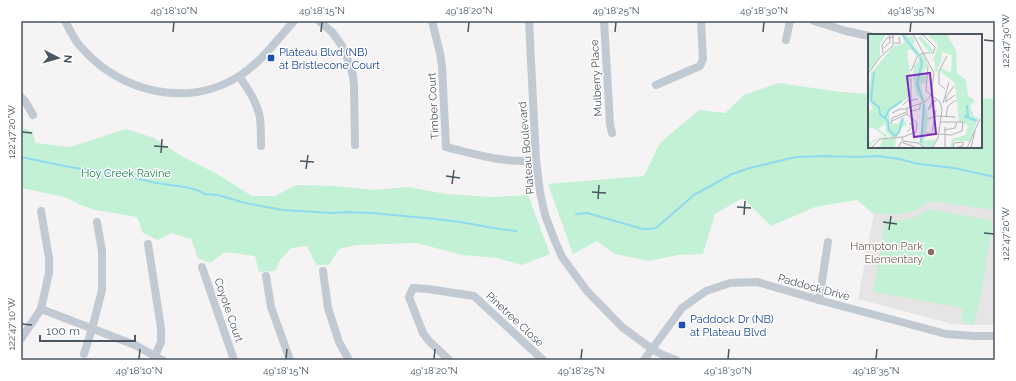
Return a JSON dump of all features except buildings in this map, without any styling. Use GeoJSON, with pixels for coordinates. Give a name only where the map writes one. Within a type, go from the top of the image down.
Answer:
{"type":"FeatureCollection","features":[{"type":"Feature","properties":{"kind":"street"},"geometry":{"type":"LineString","coordinates":[[65,21],[80,46],[109,73],[138,87],[169,93],[197,92],[216,87],[239,76],[269,51],[294,21]]}},
{"type":"Feature","properties":{"kind":"street"},"geometry":{"type":"LineString","coordinates":[[320,21],[338,40],[344,50],[353,76],[355,145]]}},
{"type":"Feature","properties":{"kind":"street","name":"Timber Court"},"geometry":{"type":"LineString","coordinates":[[432,21],[442,66],[446,147],[489,158],[518,161],[536,160]]}},
{"type":"Feature","properties":{"kind":"street","name":"Plateau Boulevard"},"geometry":{"type":"LineString","coordinates":[[529,21],[536,160],[540,192],[545,215],[554,241],[562,256],[588,291],[622,327],[652,349],[676,360]]}},
{"type":"Feature","properties":{"kind":"street","name":"Mulberry Place"},"geometry":{"type":"LineString","coordinates":[[604,21],[610,124],[612,133]]}},
{"type":"Feature","properties":{"kind":"street"},"geometry":{"type":"LineString","coordinates":[[656,85],[700,66],[703,59],[701,21]]}},
{"type":"Feature","properties":{"kind":"street"},"geometry":{"type":"LineString","coordinates":[[786,40],[790,21]]}},
{"type":"Feature","properties":{"kind":"street"},"geometry":{"type":"LineString","coordinates":[[814,21],[868,36]]}},
{"type":"Feature","properties":{"kind":"street"},"geometry":{"type":"LineString","coordinates":[[239,76],[252,96],[258,111],[260,118],[261,146]]}},
{"type":"Feature","properties":{"kind":"street"},"geometry":{"type":"LineString","coordinates":[[21,97],[33,115]]}},
{"type":"Feature","properties":{"kind":"street"},"geometry":{"type":"LineString","coordinates":[[21,339],[41,309],[49,273],[49,258],[41,211]]}},
{"type":"Feature","properties":{"kind":"street"},"geometry":{"type":"LineString","coordinates":[[84,354],[102,290],[102,251],[97,222]]}},
{"type":"Feature","properties":{"kind":"street"},"geometry":{"type":"LineString","coordinates":[[819,300],[828,242]]}},
{"type":"Feature","properties":{"kind":"street"},"geometry":{"type":"LineString","coordinates":[[41,309],[135,345],[158,358],[161,342],[161,328],[148,244]]}},
{"type":"Feature","properties":{"kind":"street","name":"Coyote Court"},"geometry":{"type":"LineString","coordinates":[[202,267],[234,360]]}},
{"type":"Feature","properties":{"kind":"street"},"geometry":{"type":"LineString","coordinates":[[323,271],[328,308],[339,342],[349,360]]}},
{"type":"Feature","properties":{"kind":"street"},"geometry":{"type":"LineString","coordinates":[[266,276],[271,307],[290,360]]}},
{"type":"Feature","properties":{"kind":"street","name":"Paddock Drive"},"geometry":{"type":"LineString","coordinates":[[644,360],[682,308],[706,291],[730,283],[756,282],[946,334],[995,336]]}},
{"type":"Feature","properties":{"kind":"street","name":"Pinetree Close"},"geometry":{"type":"LineString","coordinates":[[449,360],[429,341],[424,332],[410,297],[413,288],[474,296],[543,360]]}},
{"type":"Feature","properties":{"kind":"shaded area","name":"Hampton Park Elementary"},"geometry":{"type":"Polygon","coordinates":[[[878,192],[920,196],[995,194],[995,325],[952,324],[858,299],[878,192]]]}},
{"type":"Feature","properties":{"kind":"green space"},"geometry":{"type":"Polygon","coordinates":[[[778,83],[841,92],[868,94],[868,148],[982,148],[982,98],[995,99],[995,210],[931,201],[914,211],[895,215],[872,213],[857,200],[815,207],[771,226],[743,198],[715,214],[703,254],[678,255],[649,261],[615,254],[597,241],[573,254],[548,184],[644,176],[660,143],[699,110],[725,113],[744,95],[778,83]]]}},
{"type":"Feature","properties":{"kind":"green space","name":"Hoy Creek Ravine"},"geometry":{"type":"Polygon","coordinates":[[[24,128],[33,132],[35,143],[70,147],[126,129],[154,138],[183,157],[217,174],[252,196],[275,196],[296,185],[335,186],[375,190],[408,187],[446,194],[493,197],[528,195],[550,254],[522,265],[497,258],[462,255],[417,243],[356,245],[339,249],[329,265],[316,265],[307,246],[291,248],[281,259],[275,271],[259,272],[255,256],[225,252],[210,263],[198,258],[191,239],[171,233],[158,240],[143,233],[137,217],[95,210],[65,197],[21,188],[21,133],[24,128]]]}},
{"type":"Feature","properties":{"kind":"green space","name":"Hampton Park Elementary"},"geometry":{"type":"Polygon","coordinates":[[[928,209],[990,220],[993,224],[978,311],[974,325],[961,322],[963,308],[873,292],[886,219],[904,220],[913,218],[928,209]]]}},
{"type":"Feature","properties":{"kind":"waterway"},"geometry":{"type":"LineString","coordinates":[[576,214],[587,213],[643,229],[656,228],[694,195],[732,174],[796,157],[878,156],[919,164],[954,168],[995,177]]}},
{"type":"Feature","properties":{"kind":"waterway"},"geometry":{"type":"LineString","coordinates":[[21,157],[69,167],[123,175],[156,183],[185,187],[205,194],[218,195],[245,203],[283,210],[332,213],[372,213],[460,222],[516,231]]}},
{"type":"Feature","properties":{"kind":"place","name":"Plateau Blvd (NB) at Bristlecone Court"},"geometry":{"type":"Point","coordinates":[271,58]}},
{"type":"Feature","properties":{"kind":"place","name":"Hampton Park Elementary"},"geometry":{"type":"Point","coordinates":[931,252]}},
{"type":"Feature","properties":{"kind":"place","name":"Paddock Dr (NB) at Plateau Blvd"},"geometry":{"type":"Point","coordinates":[682,325]}}]}
